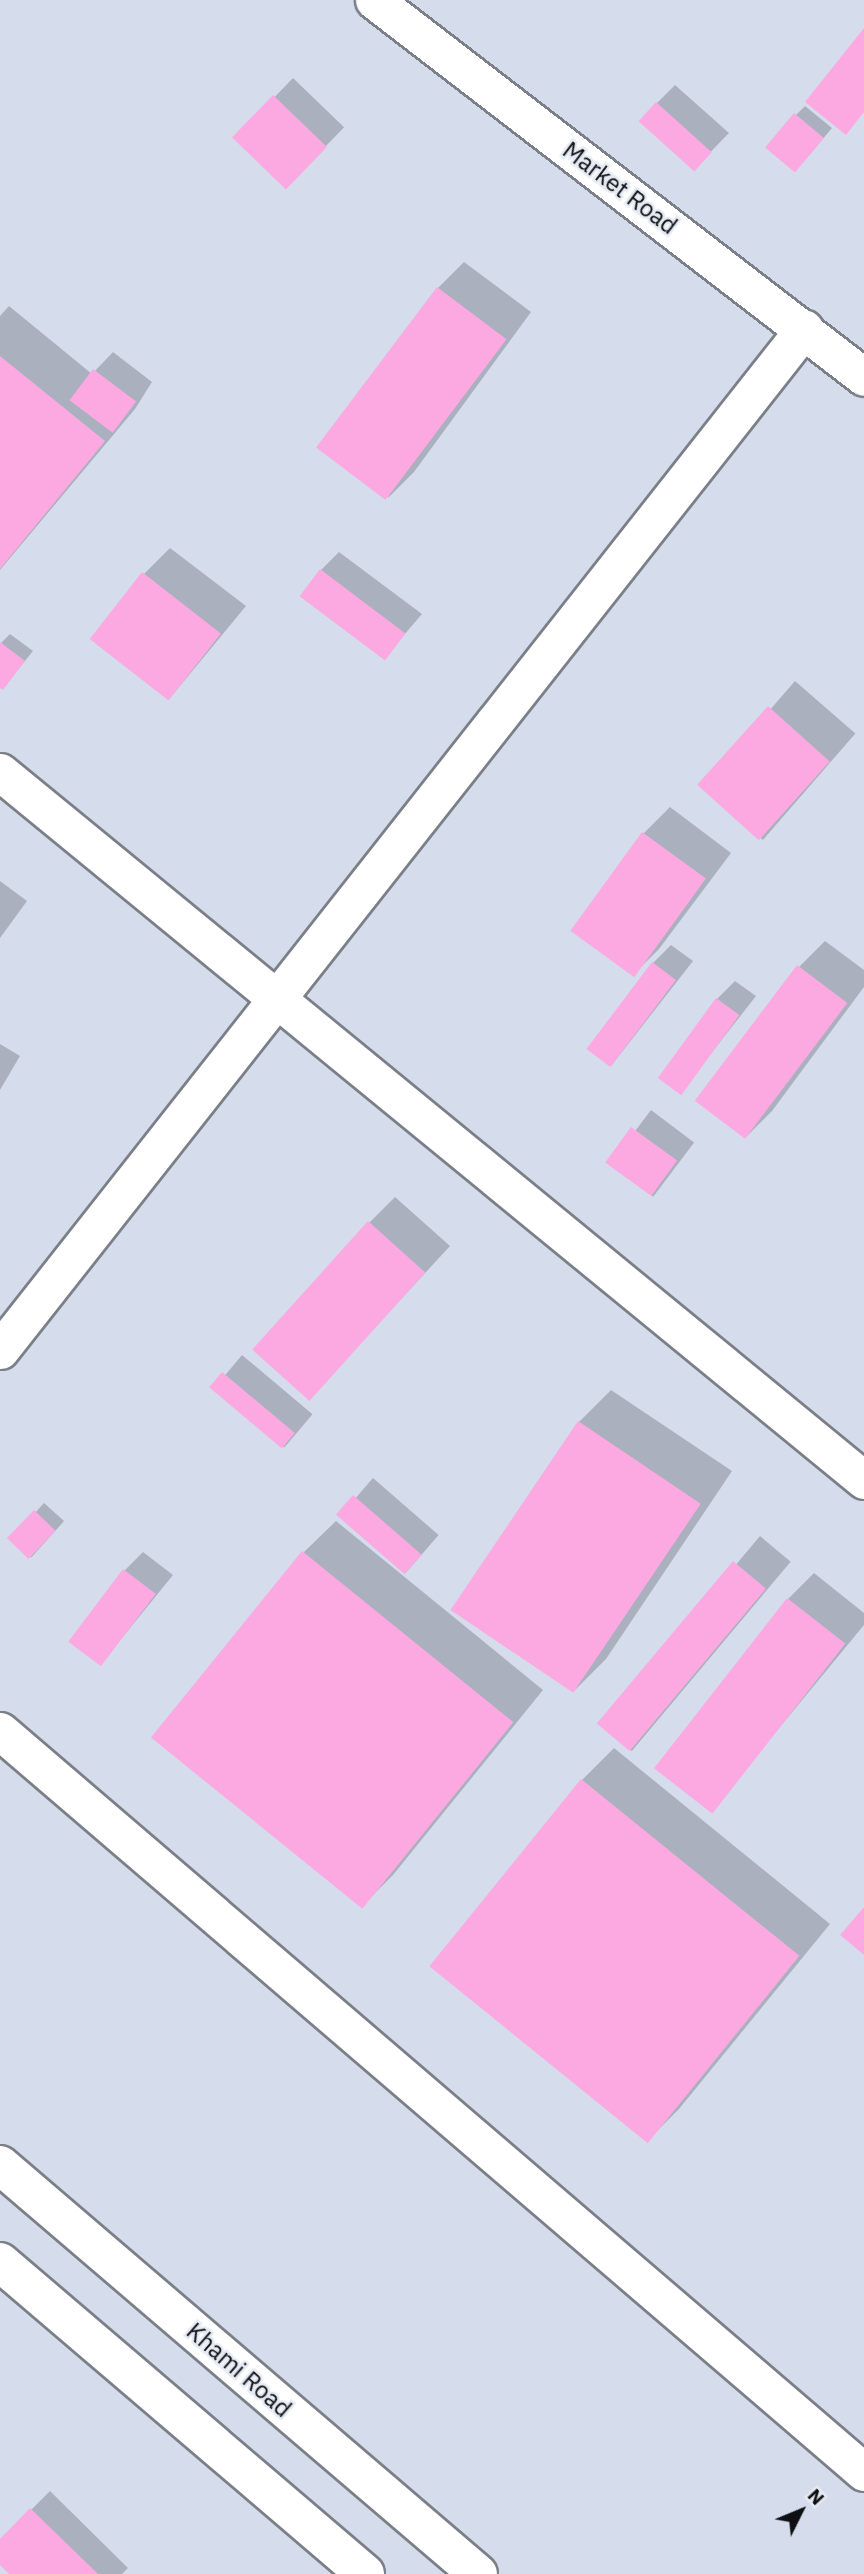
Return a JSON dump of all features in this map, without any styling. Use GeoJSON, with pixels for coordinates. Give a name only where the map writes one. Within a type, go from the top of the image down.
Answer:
{"type":"FeatureCollection","features":[{"type":"Feature","properties":{"kind":"main road","name":"Khami Road"},"geometry":{"type":"LineString","coordinates":[[0,2165],[478,2574]]}},
{"type":"Feature","properties":{"kind":"main road"},"geometry":{"type":"LineString","coordinates":[[0,2262],[365,2574]]}},
{"type":"Feature","properties":{"kind":"street","name":"Market Road"},"geometry":{"type":"LineString","coordinates":[[374,0],[864,377]]}},
{"type":"Feature","properties":{"kind":"street"},"geometry":{"type":"LineString","coordinates":[[0,1350],[273,998],[804,329]]}},
{"type":"Feature","properties":{"kind":"street"},"geometry":{"type":"LineString","coordinates":[[0,772],[864,1480]]}},
{"type":"Feature","properties":{"kind":"street"},"geometry":{"type":"LineString","coordinates":[[0,1731],[864,2472]]}},
{"type":"Feature","properties":{"kind":"shaded area"},"geometry":{"type":"Polygon","coordinates":[[[0,0],[864,0],[864,2574],[0,2574],[0,0]]]}},
{"type":"Feature","properties":{"kind":"building"},"geometry":{"type":"Polygon","coordinates":[[[864,28],[864,112],[846,135],[805,102],[864,28]]]}},
{"type":"Feature","properties":{"kind":"building"},"geometry":{"type":"Polygon","coordinates":[[[273,95],[327,147],[286,190],[232,137],[273,95]]]}},
{"type":"Feature","properties":{"kind":"building"},"geometry":{"type":"Polygon","coordinates":[[[656,102],[712,152],[694,172],[639,121],[656,102]]]}},
{"type":"Feature","properties":{"kind":"building"},"geometry":{"type":"Polygon","coordinates":[[[794,113],[824,138],[795,173],[765,147],[794,113]]]}},
{"type":"Feature","properties":{"kind":"building"},"geometry":{"type":"Polygon","coordinates":[[[437,287],[506,339],[386,500],[316,448],[437,287]]]}},
{"type":"Feature","properties":{"kind":"building"},"geometry":{"type":"Polygon","coordinates":[[[0,356],[105,441],[0,569],[0,356]]]}},
{"type":"Feature","properties":{"kind":"building"},"geometry":{"type":"Polygon","coordinates":[[[93,369],[136,401],[113,433],[70,400],[93,369]]]}},
{"type":"Feature","properties":{"kind":"building"},"geometry":{"type":"Polygon","coordinates":[[[320,569],[405,633],[385,661],[300,596],[320,569]]]}},
{"type":"Feature","properties":{"kind":"building"},"geometry":{"type":"Polygon","coordinates":[[[142,572],[221,634],[168,701],[90,639],[142,572]]]}},
{"type":"Feature","properties":{"kind":"building"},"geometry":{"type":"Polygon","coordinates":[[[0,642],[25,661],[3,690],[0,688],[0,642]]]}},
{"type":"Feature","properties":{"kind":"building"},"geometry":{"type":"Polygon","coordinates":[[[768,706],[830,762],[759,840],[697,785],[768,706]]]}},
{"type":"Feature","properties":{"kind":"building"},"geometry":{"type":"Polygon","coordinates":[[[642,832],[706,878],[634,977],[570,931],[642,832]]]}},
{"type":"Feature","properties":{"kind":"building"},"geometry":{"type":"Polygon","coordinates":[[[652,962],[676,980],[610,1067],[586,1049],[652,962]]]}},
{"type":"Feature","properties":{"kind":"building"},"geometry":{"type":"Polygon","coordinates":[[[797,965],[847,1003],[745,1139],[695,1101],[797,965]]]}},
{"type":"Feature","properties":{"kind":"building"},"geometry":{"type":"Polygon","coordinates":[[[716,998],[739,1015],[681,1095],[658,1078],[716,998]]]}},
{"type":"Feature","properties":{"kind":"building"},"geometry":{"type":"Polygon","coordinates":[[[631,1127],[677,1161],[651,1196],[605,1163],[631,1127]]]}},
{"type":"Feature","properties":{"kind":"building"},"geometry":{"type":"Polygon","coordinates":[[[368,1221],[425,1273],[309,1401],[252,1350],[368,1221]]]}},
{"type":"Feature","properties":{"kind":"building"},"geometry":{"type":"Polygon","coordinates":[[[222,1372],[295,1433],[282,1448],[209,1387],[222,1372]]]}},
{"type":"Feature","properties":{"kind":"building"},"geometry":{"type":"Polygon","coordinates":[[[578,1421],[701,1504],[573,1693],[451,1610],[578,1421]]]}},
{"type":"Feature","properties":{"kind":"building"},"geometry":{"type":"Polygon","coordinates":[[[353,1495],[422,1555],[405,1574],[336,1515],[353,1495]]]}},
{"type":"Feature","properties":{"kind":"building"},"geometry":{"type":"Polygon","coordinates":[[[34,1510],[56,1531],[28,1559],[7,1538],[34,1510]]]}},
{"type":"Feature","properties":{"kind":"building"},"geometry":{"type":"Polygon","coordinates":[[[302,1551],[513,1722],[362,1909],[151,1738],[302,1551]]]}},
{"type":"Feature","properties":{"kind":"building"},"geometry":{"type":"Polygon","coordinates":[[[733,1561],[766,1589],[630,1751],[597,1723],[733,1561]]]}},
{"type":"Feature","properties":{"kind":"building"},"geometry":{"type":"Polygon","coordinates":[[[123,1569],[156,1594],[101,1666],[68,1642],[123,1569]]]}},
{"type":"Feature","properties":{"kind":"building"},"geometry":{"type":"Polygon","coordinates":[[[787,1598],[845,1644],[712,1814],[654,1768],[787,1598]]]}},
{"type":"Feature","properties":{"kind":"building"},"geometry":{"type":"Polygon","coordinates":[[[581,1779],[799,1956],[648,2143],[429,1966],[581,1779]]]}},
{"type":"Feature","properties":{"kind":"building"},"geometry":{"type":"Polygon","coordinates":[[[864,1907],[864,1955],[840,1935],[864,1907]]]}},
{"type":"Feature","properties":{"kind":"building"},"geometry":{"type":"Polygon","coordinates":[[[30,2508],[98,2574],[9,2574],[0,2565],[0,2539],[30,2508]]]}}]}
